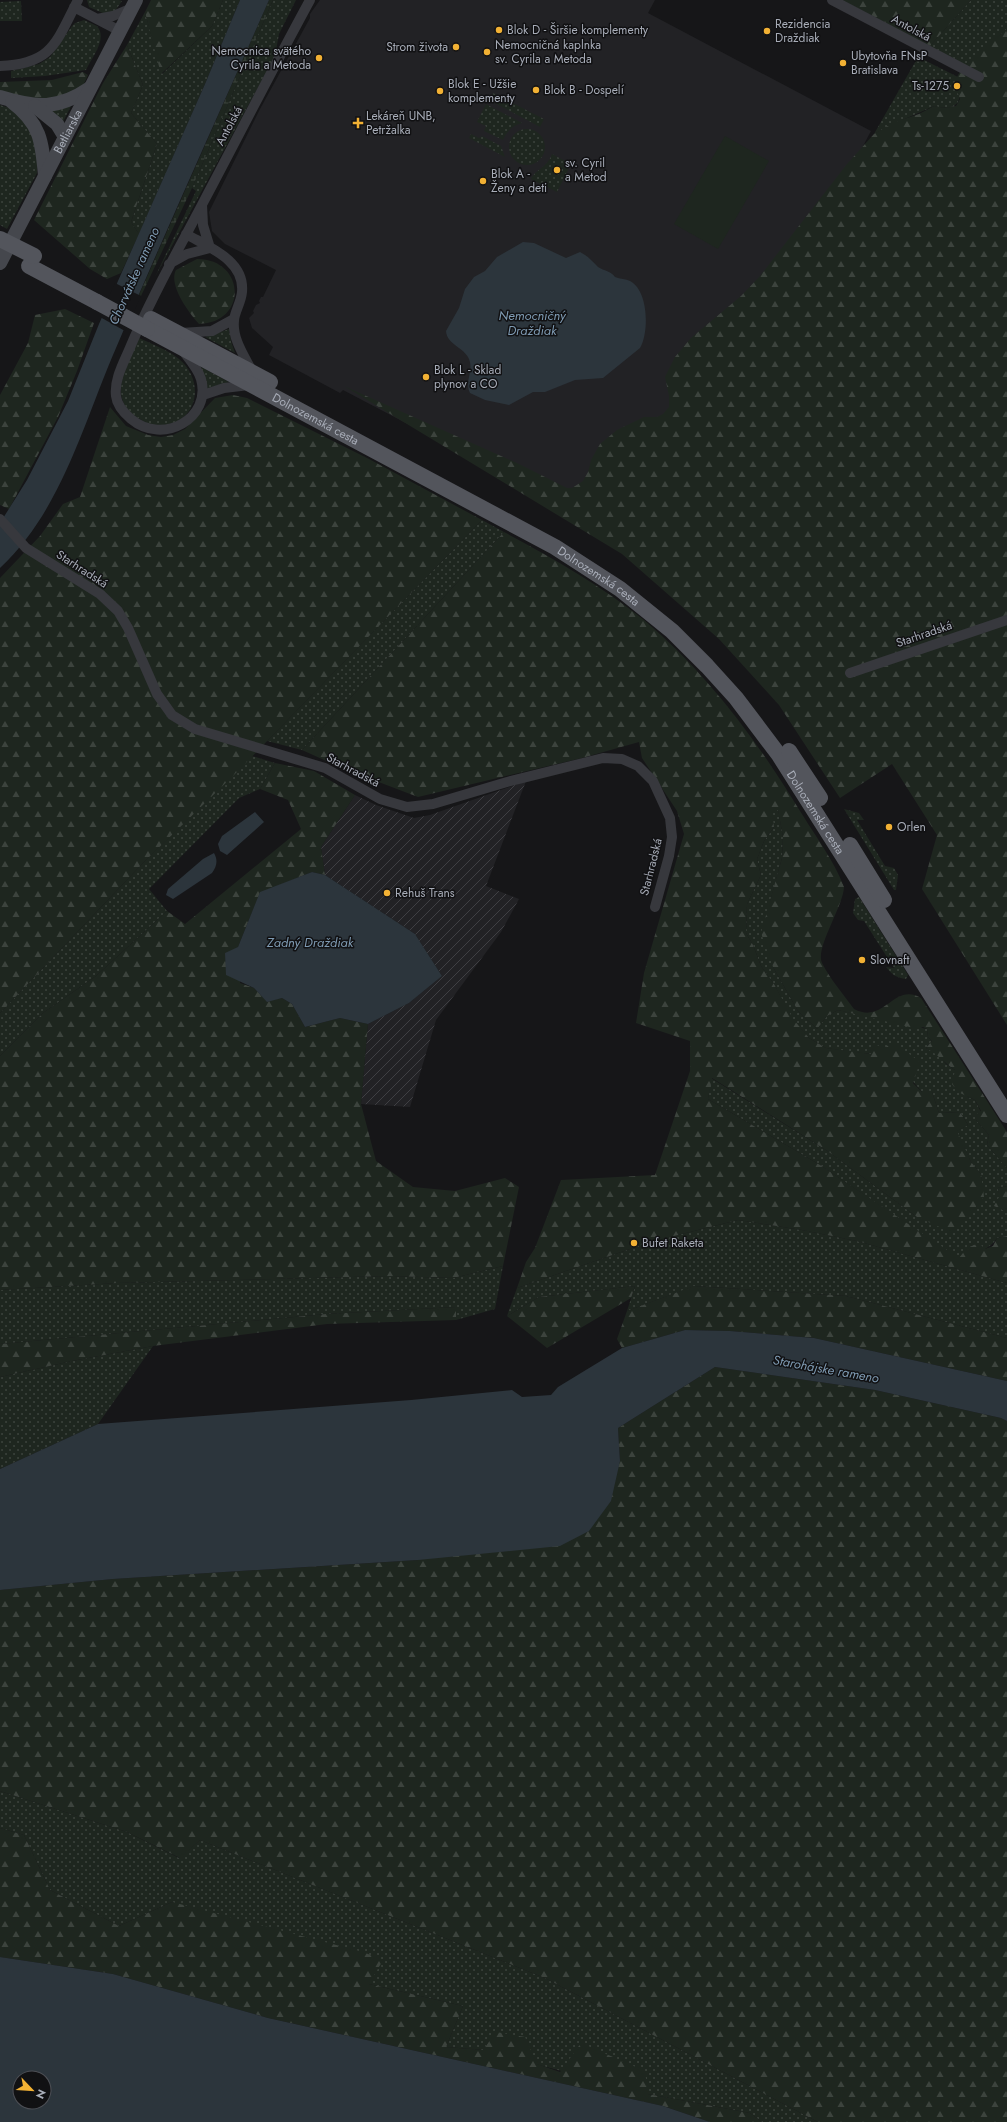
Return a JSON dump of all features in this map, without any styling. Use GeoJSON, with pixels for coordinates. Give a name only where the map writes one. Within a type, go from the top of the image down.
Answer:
{"type":"FeatureCollection","features":[{"type":"Feature","properties":{"kind":"main road","name":"Dolnozemská cesta"},"geometry":{"type":"LineString","coordinates":[[0,239],[31,261],[252,379],[570,555],[634,599],[689,647],[736,698],[780,755],[1007,1115]]}},
{"type":"Feature","properties":{"kind":"main road","name":"Dolnozemská cesta"},"geometry":{"type":"LineString","coordinates":[[0,250],[31,261]]}},
{"type":"Feature","properties":{"kind":"main road","name":"Dolnozemská cesta"},"geometry":{"type":"LineString","coordinates":[[252,379],[575,546],[639,590],[698,641],[751,699],[791,753],[1007,1095]]}},
{"type":"Feature","properties":{"kind":"street","name":"Antolská"},"geometry":{"type":"LineString","coordinates":[[203,395],[197,408],[186,421],[174,428],[161,431],[148,429],[137,424],[123,412],[117,399],[117,383],[120,371],[141,320],[169,264],[202,205],[310,0]]}},
{"type":"Feature","properties":{"kind":"street","name":"Antolská"},"geometry":{"type":"LineString","coordinates":[[832,0],[979,77]]}},
{"type":"Feature","properties":{"kind":"street"},"geometry":{"type":"LineString","coordinates":[[0,66],[24,64],[45,55],[53,45],[76,4],[97,19],[120,31]]}},
{"type":"Feature","properties":{"kind":"street"},"geometry":{"type":"LineString","coordinates":[[97,19],[113,16],[134,4]]}},
{"type":"Feature","properties":{"kind":"street","name":"Betliarska"},"geometry":{"type":"LineString","coordinates":[[0,263],[134,4]]}},
{"type":"Feature","properties":{"kind":"street"},"geometry":{"type":"LineString","coordinates":[[4,99],[35,106],[45,106],[69,101],[90,88]]}},
{"type":"Feature","properties":{"kind":"street"},"geometry":{"type":"LineString","coordinates":[[4,99],[24,112],[35,126],[41,141],[45,176]]}},
{"type":"Feature","properties":{"kind":"street"},"geometry":{"type":"LineString","coordinates":[[35,106],[57,124],[65,138]]}},
{"type":"Feature","properties":{"kind":"street"},"geometry":{"type":"LineString","coordinates":[[35,126],[65,138]]}},
{"type":"Feature","properties":{"kind":"street"},"geometry":{"type":"LineString","coordinates":[[202,205],[203,225],[210,248]]}},
{"type":"Feature","properties":{"kind":"street"},"geometry":{"type":"LineString","coordinates":[[186,234],[225,256],[240,277],[242,298],[234,319],[234,331],[252,379],[203,395],[201,379],[180,340],[223,327],[234,319]]}},
{"type":"Feature","properties":{"kind":"street"},"geometry":{"type":"LineString","coordinates":[[169,264],[187,254],[210,248]]}},
{"type":"Feature","properties":{"kind":"street","name":"Starhradská"},"geometry":{"type":"LineString","coordinates":[[0,519],[26,548],[100,594],[118,611],[128,628],[157,694],[172,715],[194,729],[325,768],[380,799],[406,807],[433,804],[515,780],[603,758],[622,759],[638,766],[653,781],[670,818],[672,837],[666,873],[655,907]]}},
{"type":"Feature","properties":{"kind":"street","name":"Starhradská"},"geometry":{"type":"LineString","coordinates":[[850,673],[1007,620]]}},
{"type":"Feature","properties":{"kind":"shaded area"},"geometry":{"type":"Polygon","coordinates":[[[320,0],[655,0],[648,13],[871,131],[655,538],[638,545],[343,390],[340,393],[269,355],[273,347],[252,328],[249,318],[254,313],[253,311],[256,305],[260,303],[259,301],[261,297],[263,297],[276,270],[225,244],[212,231],[209,212],[260,109],[310,18],[310,14],[320,0]]]}},
{"type":"Feature","properties":{"kind":"shaded area"},"geometry":{"type":"Polygon","coordinates":[[[526,781],[486,886],[519,899],[501,932],[436,1020],[410,1107],[361,1104],[368,1024],[409,1003],[442,976],[415,934],[325,875],[321,847],[355,795],[376,805],[414,818],[430,815],[526,781]]]}},
{"type":"Feature","properties":{"kind":"green space"},"geometry":{"type":"Polygon","coordinates":[[[87,0],[122,1],[115,11],[105,14],[89,7],[87,0]]]}},
{"type":"Feature","properties":{"kind":"green space"},"geometry":{"type":"Polygon","coordinates":[[[151,0],[223,0],[212,26],[161,74],[145,12],[151,0]]]}},
{"type":"Feature","properties":{"kind":"green space"},"geometry":{"type":"Polygon","coordinates":[[[223,0],[240,0],[139,234],[131,222],[157,144],[131,113],[143,85],[127,45],[145,12],[162,74],[212,26],[223,0]]]}},
{"type":"Feature","properties":{"kind":"green space"},"geometry":{"type":"Polygon","coordinates":[[[269,0],[273,0],[192,188],[141,296],[139,295],[269,0]]]}},
{"type":"Feature","properties":{"kind":"green space"},"geometry":{"type":"Polygon","coordinates":[[[273,0],[296,0],[279,34],[275,56],[155,277],[196,191],[192,188],[273,0]]]}},
{"type":"Feature","properties":{"kind":"green space"},"geometry":{"type":"Polygon","coordinates":[[[842,0],[971,0],[930,46],[842,0]]]}},
{"type":"Feature","properties":{"kind":"green space"},"geometry":{"type":"Polygon","coordinates":[[[971,0],[1007,0],[1007,29],[965,65],[930,46],[971,0]]]}},
{"type":"Feature","properties":{"kind":"green space"},"geometry":{"type":"Polygon","coordinates":[[[21,1],[22,21],[0,21],[0,2],[21,1]]]}},
{"type":"Feature","properties":{"kind":"green space"},"geometry":{"type":"Polygon","coordinates":[[[84,20],[97,26],[101,37],[98,48],[86,70],[45,76],[11,78],[11,71],[39,64],[50,57],[72,26],[75,23],[84,20]]]}},
{"type":"Feature","properties":{"kind":"green space"},"geometry":{"type":"Polygon","coordinates":[[[1007,29],[1007,1025],[922,889],[937,835],[892,764],[840,798],[779,705],[719,639],[622,554],[344,386],[517,463],[567,488],[572,488],[583,481],[588,472],[591,460],[600,444],[617,430],[644,417],[657,417],[663,414],[669,407],[669,396],[665,377],[675,357],[691,338],[741,296],[760,276],[847,164],[874,134],[895,122],[919,114],[934,106],[945,108],[956,106],[960,99],[955,87],[956,80],[960,72],[975,55],[1007,29]]]}},
{"type":"Feature","properties":{"kind":"green space"},"geometry":{"type":"Polygon","coordinates":[[[127,45],[143,85],[131,113],[157,144],[131,222],[139,234],[121,273],[107,279],[90,269],[34,220],[103,83],[127,45]]]}},
{"type":"Feature","properties":{"kind":"green space"},"geometry":{"type":"Polygon","coordinates":[[[918,57],[958,77],[956,87],[960,96],[958,102],[956,105],[944,108],[934,106],[874,134],[918,57]]]}},
{"type":"Feature","properties":{"kind":"green space"},"geometry":{"type":"Polygon","coordinates":[[[83,72],[88,75],[82,88],[74,94],[31,102],[0,92],[0,82],[52,80],[83,72]]]}},
{"type":"Feature","properties":{"kind":"green space"},"geometry":{"type":"Polygon","coordinates":[[[493,93],[544,119],[540,127],[489,100],[493,93]]]}},
{"type":"Feature","properties":{"kind":"green space"},"geometry":{"type":"Polygon","coordinates":[[[72,104],[62,124],[47,110],[72,104]]]}},
{"type":"Feature","properties":{"kind":"green space"},"geometry":{"type":"Polygon","coordinates":[[[486,104],[522,123],[510,129],[503,140],[484,131],[486,126],[477,122],[486,104]]]}},
{"type":"Feature","properties":{"kind":"green space"},"geometry":{"type":"Polygon","coordinates":[[[0,105],[10,108],[25,120],[37,146],[37,173],[7,229],[0,225],[0,105]]]}},
{"type":"Feature","properties":{"kind":"green space"},"geometry":{"type":"Polygon","coordinates":[[[531,129],[540,134],[544,140],[544,154],[540,160],[531,165],[523,165],[514,160],[510,154],[509,143],[514,134],[520,130],[531,129]]]}},
{"type":"Feature","properties":{"kind":"green space"},"geometry":{"type":"Polygon","coordinates":[[[471,134],[479,138],[482,136],[501,146],[505,157],[469,138],[471,134]]]}},
{"type":"Feature","properties":{"kind":"green space"},"geometry":{"type":"Polygon","coordinates":[[[725,136],[769,161],[718,249],[674,224],[725,136]]]}},
{"type":"Feature","properties":{"kind":"green space"},"geometry":{"type":"Polygon","coordinates":[[[552,154],[571,164],[557,192],[531,179],[536,172],[545,165],[552,154]]]}},
{"type":"Feature","properties":{"kind":"green space"},"geometry":{"type":"Polygon","coordinates":[[[197,259],[213,262],[225,269],[232,279],[235,291],[233,303],[226,313],[215,321],[199,324],[185,306],[177,291],[174,276],[176,270],[197,259]]]}},
{"type":"Feature","properties":{"kind":"green space"},"geometry":{"type":"Polygon","coordinates":[[[65,309],[94,323],[77,371],[58,417],[9,509],[0,505],[0,395],[28,343],[35,315],[65,309]]]}},
{"type":"Feature","properties":{"kind":"green space"},"geometry":{"type":"Polygon","coordinates":[[[229,329],[235,353],[205,337],[229,329]]]}},
{"type":"Feature","properties":{"kind":"green space"},"geometry":{"type":"Polygon","coordinates":[[[139,338],[160,347],[179,359],[188,370],[194,381],[195,393],[192,404],[187,414],[178,421],[166,425],[152,425],[133,415],[124,403],[121,396],[122,378],[139,338]]]}},
{"type":"Feature","properties":{"kind":"green space"},"geometry":{"type":"Polygon","coordinates":[[[201,367],[229,382],[206,389],[201,367]]]}},
{"type":"Feature","properties":{"kind":"green space"},"geometry":{"type":"Polygon","coordinates":[[[233,395],[247,398],[369,459],[482,520],[238,771],[144,862],[0,1013],[0,578],[40,536],[63,504],[80,497],[110,407],[126,426],[148,435],[161,437],[173,435],[185,429],[215,398],[233,395]]]}},
{"type":"Feature","properties":{"kind":"green space"},"geometry":{"type":"Polygon","coordinates":[[[482,520],[504,532],[302,750],[267,741],[482,520]]]}},
{"type":"Feature","properties":{"kind":"green space"},"geometry":{"type":"Polygon","coordinates":[[[504,532],[558,562],[611,595],[644,620],[689,662],[749,734],[784,785],[830,858],[844,887],[839,905],[822,948],[822,963],[825,969],[854,1009],[865,1012],[874,1012],[903,995],[911,995],[921,998],[1007,1132],[1007,1168],[987,1145],[989,1135],[976,1120],[975,1115],[981,1111],[975,1100],[958,1092],[952,1084],[955,1070],[926,1048],[932,1041],[928,1037],[927,1029],[923,1027],[918,1029],[838,1010],[827,1016],[817,1029],[798,1011],[773,967],[761,933],[782,858],[783,837],[778,810],[772,813],[774,827],[764,841],[757,859],[761,875],[747,904],[746,933],[753,945],[761,966],[774,984],[793,1019],[809,1038],[826,1048],[871,1054],[872,1043],[884,1048],[893,1042],[920,1062],[913,1083],[922,1092],[932,1092],[939,1113],[960,1112],[968,1125],[957,1131],[971,1162],[981,1174],[984,1197],[969,1215],[951,1232],[917,1217],[826,1150],[712,1078],[708,1099],[820,1165],[959,1258],[967,1248],[979,1243],[985,1249],[993,1246],[997,1238],[1007,1236],[1007,1283],[857,1241],[802,1230],[738,1220],[650,1242],[517,1288],[526,1262],[535,1248],[561,1180],[655,1175],[690,1071],[690,1041],[636,1023],[644,973],[684,834],[677,811],[642,758],[639,742],[582,758],[418,797],[342,768],[302,750],[504,532]]]}},
{"type":"Feature","properties":{"kind":"green space"},"geometry":{"type":"Polygon","coordinates":[[[252,756],[275,763],[260,789],[239,798],[149,889],[167,911],[96,976],[43,1013],[0,1056],[0,1013],[144,862],[252,756]]]}},
{"type":"Feature","properties":{"kind":"green space"},"geometry":{"type":"Polygon","coordinates":[[[275,763],[314,771],[355,795],[321,847],[325,875],[312,872],[260,893],[238,947],[240,983],[254,988],[267,1001],[282,998],[292,1004],[305,1027],[340,1018],[368,1024],[361,1104],[376,1161],[413,1187],[455,1191],[505,1178],[519,1187],[503,1266],[453,1278],[389,1276],[117,1283],[0,1290],[0,1056],[43,1013],[96,976],[167,911],[185,924],[301,829],[288,800],[260,789],[275,763]]]}},
{"type":"Feature","properties":{"kind":"green space"},"geometry":{"type":"Polygon","coordinates":[[[778,809],[783,837],[782,858],[770,902],[773,967],[798,1011],[817,1029],[827,1016],[838,1010],[927,1029],[928,1037],[932,1041],[926,1048],[938,1054],[946,1064],[955,1070],[968,1097],[975,1100],[981,1112],[976,1120],[989,1135],[987,1145],[1007,1168],[1007,1186],[998,1188],[1002,1210],[1007,1208],[1007,1236],[997,1238],[990,1246],[980,1252],[959,1259],[820,1165],[708,1099],[711,1078],[826,1150],[917,1217],[982,1185],[981,1174],[971,1162],[956,1131],[968,1125],[960,1112],[939,1113],[932,1092],[922,1092],[884,1048],[872,1054],[852,1052],[826,1048],[809,1038],[792,1019],[774,984],[761,966],[753,945],[746,933],[747,904],[761,875],[757,859],[764,841],[774,827],[771,813],[778,809]]]}},
{"type":"Feature","properties":{"kind":"green space"},"geometry":{"type":"Polygon","coordinates":[[[844,809],[859,813],[864,820],[857,820],[885,866],[894,868],[898,875],[896,890],[894,890],[844,809]]]}},
{"type":"Feature","properties":{"kind":"green space"},"geometry":{"type":"Polygon","coordinates":[[[859,897],[908,975],[906,979],[895,976],[888,970],[886,967],[894,968],[864,921],[858,920],[853,913],[855,899],[859,897]]]}},
{"type":"Feature","properties":{"kind":"green space"},"geometry":{"type":"Polygon","coordinates":[[[1007,1186],[1007,1208],[1003,1210],[994,1206],[999,1197],[998,1188],[1007,1186]]]}},
{"type":"Feature","properties":{"kind":"green space"},"geometry":{"type":"Polygon","coordinates":[[[738,1220],[802,1230],[857,1241],[1007,1283],[1007,1338],[846,1296],[695,1286],[627,1311],[635,1286],[539,1297],[507,1316],[517,1288],[650,1242],[738,1220]]]}},
{"type":"Feature","properties":{"kind":"green space"},"geometry":{"type":"Polygon","coordinates":[[[503,1266],[495,1309],[456,1320],[456,1307],[326,1314],[0,1344],[0,1290],[117,1283],[389,1276],[453,1278],[503,1266]]]}},
{"type":"Feature","properties":{"kind":"green space"},"geometry":{"type":"Polygon","coordinates":[[[635,1286],[631,1298],[547,1348],[507,1316],[539,1297],[635,1286]]]}},
{"type":"Feature","properties":{"kind":"green space"},"geometry":{"type":"Polygon","coordinates":[[[694,1286],[846,1296],[1007,1338],[1007,1381],[814,1338],[730,1331],[685,1330],[622,1348],[617,1339],[627,1311],[694,1286]]]}},
{"type":"Feature","properties":{"kind":"green space"},"geometry":{"type":"Polygon","coordinates":[[[456,1307],[456,1320],[327,1324],[153,1346],[72,1361],[0,1377],[0,1344],[326,1314],[456,1307]]]}},
{"type":"Feature","properties":{"kind":"green space"},"geometry":{"type":"Polygon","coordinates":[[[153,1346],[98,1424],[0,1469],[0,1377],[72,1361],[153,1346]]]}},
{"type":"Feature","properties":{"kind":"green space"},"geometry":{"type":"Polygon","coordinates":[[[715,1367],[875,1390],[1001,1418],[1007,1421],[1007,2122],[818,2122],[545,1978],[200,1840],[180,1858],[127,1832],[0,1791],[0,1590],[113,1579],[418,1560],[620,1461],[618,1428],[715,1367]]]}},
{"type":"Feature","properties":{"kind":"green space"},"geometry":{"type":"Polygon","coordinates":[[[0,1791],[127,1832],[179,1858],[200,1840],[545,1978],[818,2122],[762,2122],[750,2113],[648,2094],[483,2050],[446,2047],[463,2006],[369,1984],[172,1902],[119,1926],[50,1890],[24,1835],[0,1828],[0,1791]]]}},
{"type":"Feature","properties":{"kind":"green space"},"geometry":{"type":"Polygon","coordinates":[[[0,1828],[24,1835],[50,1890],[119,1926],[172,1902],[363,1952],[383,1960],[369,1984],[463,2006],[446,2047],[483,2050],[496,2032],[525,2037],[537,2064],[560,2072],[581,2043],[645,2071],[648,2094],[750,2113],[762,2122],[710,2122],[663,2106],[268,2018],[113,1974],[0,1957],[0,1828]]]}},
{"type":"Feature","properties":{"kind":"water","name":"Chorvátske rameno"},"geometry":{"type":"Polygon","coordinates":[[[240,0],[269,0],[135,304],[69,465],[40,520],[21,545],[0,568],[0,523],[27,480],[68,401],[99,324],[205,84],[240,0]]]}},
{"type":"Feature","properties":{"kind":"water","name":"Nemocničný Draždiak"},"geometry":{"type":"Polygon","coordinates":[[[523,242],[534,243],[566,258],[580,252],[588,257],[598,267],[609,272],[615,277],[630,281],[636,286],[641,294],[646,313],[646,323],[645,333],[640,348],[603,378],[575,380],[545,392],[533,392],[509,405],[485,400],[470,393],[468,389],[470,368],[469,359],[467,355],[449,340],[446,331],[459,308],[465,289],[474,277],[485,271],[497,257],[523,242]]]}},
{"type":"Feature","properties":{"kind":"water"},"geometry":{"type":"Polygon","coordinates":[[[255,812],[264,822],[227,855],[220,851],[218,844],[222,836],[255,812]]]}},
{"type":"Feature","properties":{"kind":"water"},"geometry":{"type":"Polygon","coordinates":[[[214,853],[216,863],[212,873],[173,899],[166,895],[168,889],[203,859],[214,853]]]}},
{"type":"Feature","properties":{"kind":"water","name":"Zadný Draždiak"},"geometry":{"type":"Polygon","coordinates":[[[312,872],[325,875],[415,934],[442,976],[409,1003],[368,1024],[340,1018],[305,1027],[292,1004],[282,998],[267,1002],[254,988],[226,975],[225,953],[238,947],[260,892],[312,872]]]}},
{"type":"Feature","properties":{"kind":"water","name":"Starohájske rameno"},"geometry":{"type":"Polygon","coordinates":[[[685,1330],[730,1331],[814,1338],[1007,1381],[1007,1421],[1001,1418],[875,1390],[715,1367],[618,1428],[620,1461],[611,1501],[589,1531],[560,1546],[418,1560],[113,1579],[0,1590],[0,1469],[98,1424],[411,1400],[512,1390],[522,1397],[551,1395],[558,1387],[622,1348],[685,1330]]]}},
{"type":"Feature","properties":{"kind":"water"},"geometry":{"type":"Polygon","coordinates":[[[0,1957],[113,1974],[268,2018],[663,2106],[710,2122],[0,2122],[0,1957]]]}},
{"type":"Feature","properties":{"kind":"pier"},"geometry":{"type":"Polygon","coordinates":[[[115,283],[141,296],[125,331],[100,317],[115,283]]]}},
{"type":"Feature","properties":{"kind":"place","name":"Blok D - Širšie komplementy"},"geometry":{"type":"Point","coordinates":[499,30]}},
{"type":"Feature","properties":{"kind":"place","name":"Rezidencia Draždiak"},"geometry":{"type":"Point","coordinates":[767,31]}},
{"type":"Feature","properties":{"kind":"place","name":"Strom života"},"geometry":{"type":"Point","coordinates":[456,47]}},
{"type":"Feature","properties":{"kind":"place","name":"Nemocničná kaplnka sv. Cyrila a Metoda"},"geometry":{"type":"Point","coordinates":[487,52]}},
{"type":"Feature","properties":{"kind":"place","name":"Nemocnica svätého Cyrila a Metoda"},"geometry":{"type":"Point","coordinates":[319,58]}},
{"type":"Feature","properties":{"kind":"place","name":"Ubytovňa FNsP Bratislava"},"geometry":{"type":"Point","coordinates":[843,63]}},
{"type":"Feature","properties":{"kind":"place","name":"Ts-1275"},"geometry":{"type":"Point","coordinates":[957,86]}},
{"type":"Feature","properties":{"kind":"place","name":"Blok B - Dospelí"},"geometry":{"type":"Point","coordinates":[536,90]}},
{"type":"Feature","properties":{"kind":"place","name":"Blok E - Užšie komplementy"},"geometry":{"type":"Point","coordinates":[440,91]}},
{"type":"Feature","properties":{"kind":"place","name":"Lekáreň UNB, Petržalka"},"geometry":{"type":"Point","coordinates":[358,123]}},
{"type":"Feature","properties":{"kind":"place","name":"sv. Cyril a Metod"},"geometry":{"type":"Point","coordinates":[557,170]}},
{"type":"Feature","properties":{"kind":"place","name":"Blok A - Ženy a deti"},"geometry":{"type":"Point","coordinates":[483,181]}},
{"type":"Feature","properties":{"kind":"place","name":"Blok L - Sklad plynov a CO"},"geometry":{"type":"Point","coordinates":[426,377]}},
{"type":"Feature","properties":{"kind":"place","name":"Orlen"},"geometry":{"type":"Point","coordinates":[889,827]}},
{"type":"Feature","properties":{"kind":"place","name":"Rehuš Trans"},"geometry":{"type":"Point","coordinates":[387,893]}},
{"type":"Feature","properties":{"kind":"place","name":"Slovnaft"},"geometry":{"type":"Point","coordinates":[862,960]}},
{"type":"Feature","properties":{"kind":"place","name":"Bufet Raketa"},"geometry":{"type":"Point","coordinates":[634,1243]}}]}
